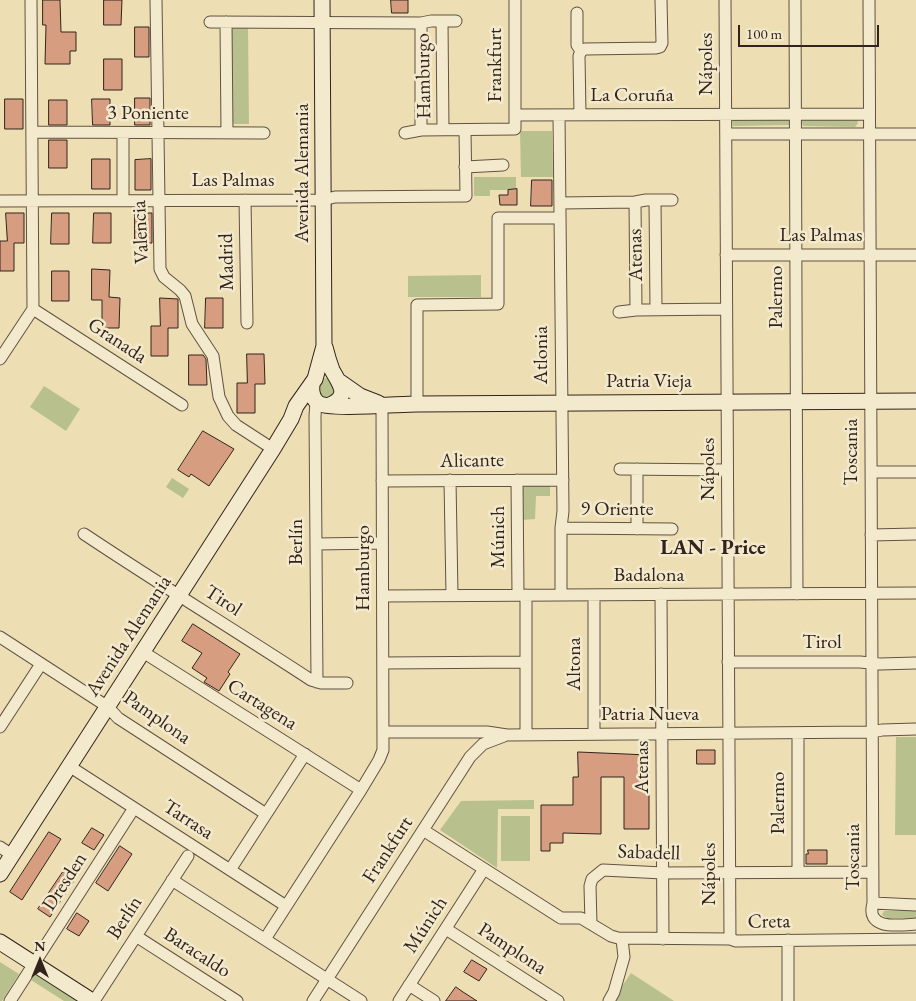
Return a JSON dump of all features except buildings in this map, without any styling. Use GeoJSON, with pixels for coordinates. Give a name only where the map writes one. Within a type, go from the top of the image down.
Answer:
{"type":"FeatureCollection","features":[{"type":"Feature","properties":{"kind":"street"},"geometry":{"type":"LineString","coordinates":[[0,359],[33,309],[31,0]]}},
{"type":"Feature","properties":{"kind":"street","name":"Valencia"},"geometry":{"type":"LineString","coordinates":[[156,0],[160,269],[164,278],[185,296],[192,324],[213,356],[222,404],[233,422],[273,448]]}},
{"type":"Feature","properties":{"kind":"street","name":"Avenida Alemania"},"geometry":{"type":"LineString","coordinates":[[322,0],[324,346],[312,394],[323,403]]}},
{"type":"Feature","properties":{"kind":"street","name":"Frankfurt"},"geometry":{"type":"LineString","coordinates":[[465,130],[515,129],[515,0]]}},
{"type":"Feature","properties":{"kind":"street"},"geometry":{"type":"LineString","coordinates":[[580,51],[585,49],[659,48],[662,42],[661,0]]}},
{"type":"Feature","properties":{"kind":"street","name":"Nápoles"},"geometry":{"type":"LineString","coordinates":[[725,0],[730,938]]}},
{"type":"Feature","properties":{"kind":"street","name":"Palermo"},"geometry":{"type":"LineString","coordinates":[[794,0],[797,594]]}},
{"type":"Feature","properties":{"kind":"street","name":"Toscania"},"geometry":{"type":"LineString","coordinates":[[869,0],[874,903],[872,909],[873,916],[879,923],[884,925],[916,924]]}},
{"type":"Feature","properties":{"kind":"street"},"geometry":{"type":"LineString","coordinates":[[577,13],[577,45],[580,51],[580,115]]}},
{"type":"Feature","properties":{"kind":"street","name":"Hamburgo"},"geometry":{"type":"LineString","coordinates":[[442,21],[443,130]]}},
{"type":"Feature","properties":{"kind":"street"},"geometry":{"type":"LineString","coordinates":[[210,22],[421,23],[456,21]]}},
{"type":"Feature","properties":{"kind":"street"},"geometry":{"type":"LineString","coordinates":[[226,22],[227,133]]}},
{"type":"Feature","properties":{"kind":"street","name":"Hamburgo"},"geometry":{"type":"LineString","coordinates":[[421,23],[421,130]]}},
{"type":"Feature","properties":{"kind":"street","name":"La Coruña"},"geometry":{"type":"LineString","coordinates":[[515,115],[869,114]]}},
{"type":"Feature","properties":{"kind":"street","name":"Atlonia"},"geometry":{"type":"LineString","coordinates":[[559,115],[561,595]]}},
{"type":"Feature","properties":{"kind":"street"},"geometry":{"type":"LineString","coordinates":[[405,133],[421,130],[465,130],[466,167],[503,165]]}},
{"type":"Feature","properties":{"kind":"street","name":"3 Poniente"},"geometry":{"type":"LineString","coordinates":[[32,132],[264,133]]}},
{"type":"Feature","properties":{"kind":"street"},"geometry":{"type":"LineString","coordinates":[[123,132],[123,200]]}},
{"type":"Feature","properties":{"kind":"street"},"geometry":{"type":"LineString","coordinates":[[726,134],[916,134]]}},
{"type":"Feature","properties":{"kind":"street","name":"Las Palmas"},"geometry":{"type":"LineString","coordinates":[[0,201],[323,200],[335,197],[466,196],[466,167]]}},
{"type":"Feature","properties":{"kind":"street","name":"Madrid"},"geometry":{"type":"LineString","coordinates":[[245,200],[248,324]]}},
{"type":"Feature","properties":{"kind":"street","name":"Atenas"},"geometry":{"type":"LineString","coordinates":[[655,200],[656,310]]}},
{"type":"Feature","properties":{"kind":"street"},"geometry":{"type":"LineString","coordinates":[[560,203],[672,200]]}},
{"type":"Feature","properties":{"kind":"street","name":"Atenas"},"geometry":{"type":"LineString","coordinates":[[635,202],[636,310]]}},
{"type":"Feature","properties":{"kind":"street"},"geometry":{"type":"LineString","coordinates":[[417,404],[417,305],[498,304],[498,218],[560,218]]}},
{"type":"Feature","properties":{"kind":"street","name":"Las Palmas"},"geometry":{"type":"LineString","coordinates":[[726,255],[916,255]]}},
{"type":"Feature","properties":{"kind":"street","name":"Granada"},"geometry":{"type":"LineString","coordinates":[[33,309],[182,405]]}},
{"type":"Feature","properties":{"kind":"street"},"geometry":{"type":"LineString","coordinates":[[618,312],[726,309]]}},
{"type":"Feature","properties":{"kind":"street","name":"Avenida Alemania"},"geometry":{"type":"LineString","coordinates":[[291,419],[323,403],[338,401],[341,396],[342,390],[330,365],[324,346]]}},
{"type":"Feature","properties":{"kind":"street"},"geometry":{"type":"LineString","coordinates":[[314,382],[324,375],[331,375],[338,380]]}},
{"type":"Feature","properties":{"kind":"street","name":"Patria Vieja"},"geometry":{"type":"LineString","coordinates":[[338,380],[360,396],[382,404]]}},
{"type":"Feature","properties":{"kind":"street","name":"Avenida Alemania"},"geometry":{"type":"LineString","coordinates":[[0,874],[6,851],[69,766],[108,707],[273,448],[291,419],[296,406],[314,382]]}},
{"type":"Feature","properties":{"kind":"street","name":"Patria Vieja"},"geometry":{"type":"LineString","coordinates":[[323,403],[365,406],[382,404],[916,401]]}},
{"type":"Feature","properties":{"kind":"street","name":"Berlín"},"geometry":{"type":"LineString","coordinates":[[317,682],[315,416],[323,403]]}},
{"type":"Feature","properties":{"kind":"street","name":"Hamburgo"},"geometry":{"type":"LineString","coordinates":[[382,404],[383,732]]}},
{"type":"Feature","properties":{"kind":"street"},"geometry":{"type":"LineString","coordinates":[[620,469],[727,470]]}},
{"type":"Feature","properties":{"kind":"street"},"geometry":{"type":"LineString","coordinates":[[637,470],[637,529]]}},
{"type":"Feature","properties":{"kind":"street"},"geometry":{"type":"LineString","coordinates":[[871,472],[916,472]]}},
{"type":"Feature","properties":{"kind":"street"},"geometry":{"type":"LineString","coordinates":[[450,480],[452,596]]}},
{"type":"Feature","properties":{"kind":"street","name":"Múnich"},"geometry":{"type":"LineString","coordinates":[[517,480],[526,662],[526,734]]}},
{"type":"Feature","properties":{"kind":"street","name":"Alicante"},"geometry":{"type":"LineString","coordinates":[[382,481],[562,480]]}},
{"type":"Feature","properties":{"kind":"street","name":"9 Oriente"},"geometry":{"type":"LineString","coordinates":[[561,528],[672,529]]}},
{"type":"Feature","properties":{"kind":"street","name":"Tirol"},"geometry":{"type":"LineString","coordinates":[[84,534],[317,682]]}},
{"type":"Feature","properties":{"kind":"street"},"geometry":{"type":"LineString","coordinates":[[871,535],[916,534]]}},
{"type":"Feature","properties":{"kind":"street"},"geometry":{"type":"LineString","coordinates":[[316,544],[382,543]]}},
{"type":"Feature","properties":{"kind":"street","name":"Badalona"},"geometry":{"type":"LineString","coordinates":[[383,596],[916,593]]}},
{"type":"Feature","properties":{"kind":"street","name":"Atenas"},"geometry":{"type":"LineString","coordinates":[[661,594],[663,938]]}},
{"type":"Feature","properties":{"kind":"street","name":"Altona"},"geometry":{"type":"LineString","coordinates":[[594,595],[594,734]]}},
{"type":"Feature","properties":{"kind":"street","name":"Pamplona"},"geometry":{"type":"LineString","coordinates":[[0,637],[108,707],[118,718],[266,814]]}},
{"type":"Feature","properties":{"kind":"street","name":"Cartagena"},"geometry":{"type":"LineString","coordinates":[[143,652],[361,790]]}},
{"type":"Feature","properties":{"kind":"street"},"geometry":{"type":"LineString","coordinates":[[383,663],[526,662]]}},
{"type":"Feature","properties":{"kind":"street","name":"Tirol"},"geometry":{"type":"LineString","coordinates":[[728,662],[916,663]]}},
{"type":"Feature","properties":{"kind":"street"},"geometry":{"type":"LineString","coordinates":[[0,727],[41,664]]}},
{"type":"Feature","properties":{"kind":"street"},"geometry":{"type":"LineString","coordinates":[[317,682],[347,683]]}},
{"type":"Feature","properties":{"kind":"street","name":"Patria Nueva"},"geometry":{"type":"LineString","coordinates":[[383,732],[487,732],[506,735],[872,732],[916,729]]}},
{"type":"Feature","properties":{"kind":"street"},"geometry":{"type":"LineString","coordinates":[[265,939],[381,756],[383,732]]}},
{"type":"Feature","properties":{"kind":"street","name":"Palermo"},"geometry":{"type":"LineString","coordinates":[[798,733],[798,872]]}},
{"type":"Feature","properties":{"kind":"street","name":"Frankfurt"},"geometry":{"type":"LineString","coordinates":[[313,1001],[474,752],[491,740],[506,735]]}},
{"type":"Feature","properties":{"kind":"street"},"geometry":{"type":"LineString","coordinates":[[230,870],[305,754]]}},
{"type":"Feature","properties":{"kind":"street","name":"Tarrasa"},"geometry":{"type":"LineString","coordinates":[[69,766],[286,906]]}},
{"type":"Feature","properties":{"kind":"street","name":"Dresden"},"geometry":{"type":"LineString","coordinates":[[10,1001],[134,808]]}},
{"type":"Feature","properties":{"kind":"street"},"geometry":{"type":"LineString","coordinates":[[423,830],[561,918],[581,918],[611,936],[622,938],[624,956],[614,992],[608,1001]]}},
{"type":"Feature","properties":{"kind":"street","name":"Berlín"},"geometry":{"type":"LineString","coordinates":[[93,1001],[188,856]]}},
{"type":"Feature","properties":{"kind":"street","name":"Múnich"},"geometry":{"type":"LineString","coordinates":[[399,1001],[484,869]]}},
{"type":"Feature","properties":{"kind":"street","name":"Sabadell"},"geometry":{"type":"LineString","coordinates":[[591,924],[590,886],[592,879],[603,870],[663,873],[873,872]]}},
{"type":"Feature","properties":{"kind":"street"},"geometry":{"type":"LineString","coordinates":[[172,880],[361,1001]]}},
{"type":"Feature","properties":{"kind":"street","name":"Toscania"},"geometry":{"type":"LineString","coordinates":[[874,903],[916,905]]}},
{"type":"Feature","properties":{"kind":"street","name":"Pamplona"},"geometry":{"type":"LineString","coordinates":[[446,929],[558,1001]]}},
{"type":"Feature","properties":{"kind":"street","name":"Baracaldo"},"geometry":{"type":"LineString","coordinates":[[136,936],[237,1001]]}},
{"type":"Feature","properties":{"kind":"street","name":"Creta"},"geometry":{"type":"LineString","coordinates":[[622,938],[730,938],[736,941],[916,939]]}},
{"type":"Feature","properties":{"kind":"street"},"geometry":{"type":"LineString","coordinates":[[788,940],[788,1001]]}},
{"type":"Feature","properties":{"kind":"street"},"geometry":{"type":"LineString","coordinates":[[0,942],[93,1001]]}},
{"type":"Feature","properties":{"kind":"street"},"geometry":{"type":"LineString","coordinates":[[409,985],[434,1001]]}},
{"type":"Feature","properties":{"kind":"green space"},"geometry":{"type":"Polygon","coordinates":[[[248,26],[249,124],[233,124],[231,27],[248,26]]]}},
{"type":"Feature","properties":{"kind":"green space"},"geometry":{"type":"Polygon","coordinates":[[[803,118],[857,119],[858,123],[855,127],[803,126],[801,121],[803,118]]]}},
{"type":"Feature","properties":{"kind":"green space"},"geometry":{"type":"Polygon","coordinates":[[[732,119],[791,119],[791,125],[733,126],[732,119]]]}},
{"type":"Feature","properties":{"kind":"green space"},"geometry":{"type":"Polygon","coordinates":[[[520,131],[552,131],[553,177],[521,177],[520,131]]]}},
{"type":"Feature","properties":{"kind":"green space"},"geometry":{"type":"Polygon","coordinates":[[[474,177],[516,177],[516,190],[490,190],[490,196],[474,196],[474,177]]]}},
{"type":"Feature","properties":{"kind":"green space"},"geometry":{"type":"Polygon","coordinates":[[[481,275],[481,297],[408,297],[408,276],[481,275]]]}},
{"type":"Feature","properties":{"kind":"green space"},"geometry":{"type":"Polygon","coordinates":[[[320,379],[331,379],[338,389],[326,401],[315,389],[320,379]]]}},
{"type":"Feature","properties":{"kind":"green space"},"geometry":{"type":"Polygon","coordinates":[[[44,386],[80,409],[66,431],[30,407],[44,386]]]}},
{"type":"Feature","properties":{"kind":"green space"},"geometry":{"type":"Polygon","coordinates":[[[172,478],[189,489],[183,498],[166,487],[172,478]]]}},
{"type":"Feature","properties":{"kind":"green space"},"geometry":{"type":"Polygon","coordinates":[[[550,481],[550,496],[536,496],[535,519],[522,520],[521,484],[550,481]]]}},
{"type":"Feature","properties":{"kind":"green space"},"geometry":{"type":"Polygon","coordinates":[[[896,737],[916,737],[916,835],[895,835],[896,737]]]}},
{"type":"Feature","properties":{"kind":"green space"},"geometry":{"type":"Polygon","coordinates":[[[534,800],[534,809],[498,809],[497,868],[440,830],[461,801],[534,800]]]}},
{"type":"Feature","properties":{"kind":"green space"},"geometry":{"type":"Polygon","coordinates":[[[501,816],[530,816],[530,861],[501,861],[501,816]]]}},
{"type":"Feature","properties":{"kind":"green space"},"geometry":{"type":"Polygon","coordinates":[[[916,910],[916,918],[887,918],[882,915],[884,911],[916,910]]]}},
{"type":"Feature","properties":{"kind":"green space"},"geometry":{"type":"Polygon","coordinates":[[[0,962],[19,974],[2,1001],[0,1001],[0,962]]]}},
{"type":"Feature","properties":{"kind":"green space"},"geometry":{"type":"Polygon","coordinates":[[[37,972],[82,1001],[64,1001],[31,980],[37,972]]]}},
{"type":"Feature","properties":{"kind":"green space"},"geometry":{"type":"Polygon","coordinates":[[[631,973],[674,1001],[612,1001],[631,973]]]}},
{"type":"Feature","properties":{"kind":"district","name":"LAN - Price"},"geometry":{"type":"Point","coordinates":[713,548]}}]}
